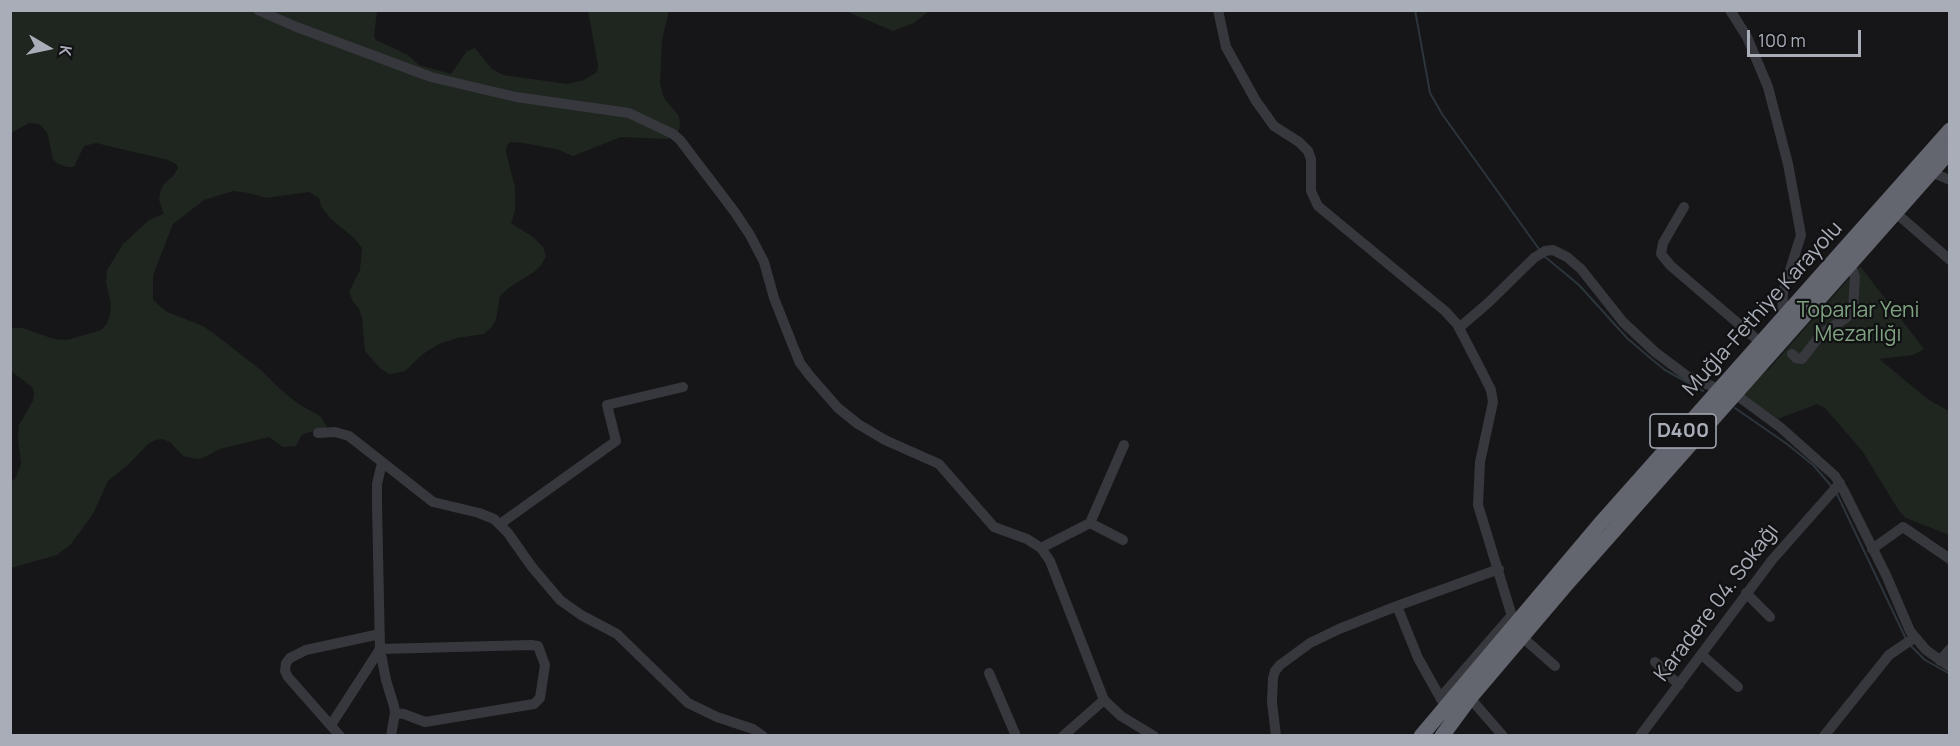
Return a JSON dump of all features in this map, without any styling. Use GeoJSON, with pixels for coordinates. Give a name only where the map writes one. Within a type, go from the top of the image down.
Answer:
{"type":"FeatureCollection","features":[{"type":"Feature","properties":{"kind":"highway","name":"Muğla-Fethiye Karayolu"},"geometry":{"type":"LineString","coordinates":[[1421,735],[1442,702],[1513,619],[1950,130]]}},
{"type":"Feature","properties":{"kind":"highway","name":"Muğla-Fethiye Karayolu"},"geometry":{"type":"LineString","coordinates":[[1442,735],[1470,698],[1566,585],[1950,151]]}},
{"type":"Feature","properties":{"kind":"street"},"geometry":{"type":"LineString","coordinates":[[258,10],[294,26],[431,77],[516,97],[629,113],[673,134],[680,140],[750,235],[764,262],[774,298],[800,363],[820,389],[858,424],[885,440],[939,464],[994,527],[1027,539],[1041,548],[1050,561],[1104,700],[1121,716],[1154,735]]}},
{"type":"Feature","properties":{"kind":"street"},"geometry":{"type":"LineString","coordinates":[[1218,10],[1226,47],[1256,101],[1274,126],[1299,142],[1308,151],[1311,159],[1311,191],[1318,206],[1445,310],[1459,328],[1483,374],[1493,396],[1480,462],[1478,505],[1513,619]]}},
{"type":"Feature","properties":{"kind":"street"},"geometry":{"type":"LineString","coordinates":[[1730,10],[1747,37],[1768,87],[1788,164],[1801,235],[1783,292],[1782,319]]}},
{"type":"Feature","properties":{"kind":"street"},"geometry":{"type":"LineString","coordinates":[[1931,172],[1950,180]]}},
{"type":"Feature","properties":{"kind":"street"},"geometry":{"type":"LineString","coordinates":[[1684,207],[1663,243],[1661,254],[1671,266],[1761,343]]}},
{"type":"Feature","properties":{"kind":"street"},"geometry":{"type":"LineString","coordinates":[[1896,213],[1950,260]]}},
{"type":"Feature","properties":{"kind":"street"},"geometry":{"type":"LineString","coordinates":[[1459,328],[1541,253],[1561,253],[1574,262],[1588,277],[1623,322],[1673,367],[1719,389]]}},
{"type":"Feature","properties":{"kind":"street"},"geometry":{"type":"LineString","coordinates":[[1792,354],[1802,359],[1822,333],[1846,318],[1853,310],[1855,277],[1851,265]]}},
{"type":"Feature","properties":{"kind":"street"},"geometry":{"type":"LineString","coordinates":[[500,524],[616,441],[607,405],[683,387]]}},
{"type":"Feature","properties":{"kind":"street"},"geometry":{"type":"LineString","coordinates":[[1735,394],[1797,441],[1827,468],[1839,484],[1886,575],[1906,624],[1908,641]]}},
{"type":"Feature","properties":{"kind":"street"},"geometry":{"type":"LineString","coordinates":[[318,433],[344,434],[434,502],[488,516],[500,524],[560,600],[581,615],[617,634],[681,698],[704,711],[763,735]]}},
{"type":"Feature","properties":{"kind":"street"},"geometry":{"type":"LineString","coordinates":[[1041,548],[1090,523],[1124,445]]}},
{"type":"Feature","properties":{"kind":"street"},"geometry":{"type":"LineString","coordinates":[[382,463],[377,484],[380,649],[395,713],[391,735]]}},
{"type":"Feature","properties":{"kind":"street","name":"Karadere 04. Sokağı"},"geometry":{"type":"LineString","coordinates":[[1640,735],[1772,560],[1839,484]]}},
{"type":"Feature","properties":{"kind":"street"},"geometry":{"type":"LineString","coordinates":[[1090,523],[1123,540]]}},
{"type":"Feature","properties":{"kind":"street"},"geometry":{"type":"LineString","coordinates":[[1872,549],[1903,527],[1950,559]]}},
{"type":"Feature","properties":{"kind":"street"},"geometry":{"type":"LineString","coordinates":[[1276,735],[1272,689],[1275,671],[1280,665],[1310,643],[1326,635],[1499,569]]}},
{"type":"Feature","properties":{"kind":"street"},"geometry":{"type":"LineString","coordinates":[[1746,593],[1770,617]]}},
{"type":"Feature","properties":{"kind":"street"},"geometry":{"type":"LineString","coordinates":[[1397,606],[1418,658],[1442,702]]}},
{"type":"Feature","properties":{"kind":"street"},"geometry":{"type":"LineString","coordinates":[[340,735],[288,677],[285,671],[286,663],[296,654],[306,650],[380,634]]}},
{"type":"Feature","properties":{"kind":"street"},"geometry":{"type":"LineString","coordinates":[[1522,637],[1556,666]]}},
{"type":"Feature","properties":{"kind":"street"},"geometry":{"type":"LineString","coordinates":[[1908,641],[1945,664],[1950,649]]}},
{"type":"Feature","properties":{"kind":"street"},"geometry":{"type":"LineString","coordinates":[[1824,735],[1877,669],[1908,641]]}},
{"type":"Feature","properties":{"kind":"street"},"geometry":{"type":"LineString","coordinates":[[380,649],[531,645],[538,646],[545,665],[540,698],[534,704],[424,722],[395,713]]}},
{"type":"Feature","properties":{"kind":"street"},"geometry":{"type":"LineString","coordinates":[[331,725],[380,649]]}},
{"type":"Feature","properties":{"kind":"street"},"geometry":{"type":"LineString","coordinates":[[1702,655],[1738,687]]}},
{"type":"Feature","properties":{"kind":"street"},"geometry":{"type":"LineString","coordinates":[[1655,662],[1679,685]]}},
{"type":"Feature","properties":{"kind":"street"},"geometry":{"type":"LineString","coordinates":[[989,673],[1016,735]]}},
{"type":"Feature","properties":{"kind":"street"},"geometry":{"type":"LineString","coordinates":[[1470,698],[1503,735]]}},
{"type":"Feature","properties":{"kind":"street"},"geometry":{"type":"LineString","coordinates":[[1062,735],[1104,700]]}},
{"type":"Feature","properties":{"kind":"green space"},"geometry":{"type":"Polygon","coordinates":[[[11,11],[377,11],[374,37],[376,40],[408,55],[419,65],[451,74],[467,51],[475,48],[492,69],[503,75],[567,84],[584,80],[597,72],[598,65],[588,11],[669,11],[662,40],[660,83],[664,98],[679,116],[680,126],[678,133],[667,139],[621,137],[573,156],[556,149],[523,143],[511,142],[507,145],[506,152],[515,187],[515,211],[511,223],[533,237],[543,247],[546,256],[542,264],[500,296],[496,319],[492,327],[484,334],[457,338],[439,344],[423,354],[405,371],[389,374],[380,368],[365,351],[362,317],[349,292],[360,270],[362,248],[354,238],[330,218],[321,206],[319,198],[309,192],[266,198],[233,191],[204,200],[173,224],[153,275],[153,300],[167,312],[203,326],[216,335],[262,371],[297,403],[320,416],[327,426],[301,436],[296,446],[283,447],[269,437],[220,449],[197,459],[183,456],[170,442],[162,439],[155,440],[108,481],[93,514],[71,544],[57,555],[11,568],[11,482],[15,479],[21,464],[19,425],[33,401],[34,393],[32,387],[11,371],[11,328],[22,328],[54,339],[67,340],[101,330],[107,324],[110,315],[111,303],[106,283],[107,270],[123,244],[149,220],[164,214],[159,200],[160,192],[178,168],[176,164],[168,160],[96,143],[84,146],[74,167],[67,167],[58,164],[53,159],[47,132],[39,124],[29,123],[11,133],[11,11]]]}},
{"type":"Feature","properties":{"kind":"green space"},"geometry":{"type":"Polygon","coordinates":[[[846,11],[929,11],[914,23],[893,31],[846,11]]]}},
{"type":"Feature","properties":{"kind":"green space","name":"Toparlar Yeni Mezarlığı"},"geometry":{"type":"Polygon","coordinates":[[[1860,266],[1924,349],[1913,355],[1879,359],[1929,400],[1949,411],[1949,535],[1906,518],[1899,511],[1863,452],[1825,408],[1817,404],[1778,419],[1742,394],[1750,384],[1769,369],[1860,266]]]}},
{"type":"Feature","properties":{"kind":"waterway"},"geometry":{"type":"LineString","coordinates":[[1415,10],[1430,93],[1442,114],[1539,249]]}},
{"type":"Feature","properties":{"kind":"waterway"},"geometry":{"type":"LineString","coordinates":[[1544,256],[1579,285],[1627,338],[1649,357],[1665,370],[1703,391]]}},
{"type":"Feature","properties":{"kind":"waterway"},"geometry":{"type":"LineString","coordinates":[[1735,408],[1813,465],[1833,488]]}},
{"type":"Feature","properties":{"kind":"waterway"},"geometry":{"type":"LineString","coordinates":[[1836,492],[1906,639]]}},
{"type":"Feature","properties":{"kind":"waterway"},"geometry":{"type":"LineString","coordinates":[[1911,646],[1925,660],[1950,674]]}}]}
